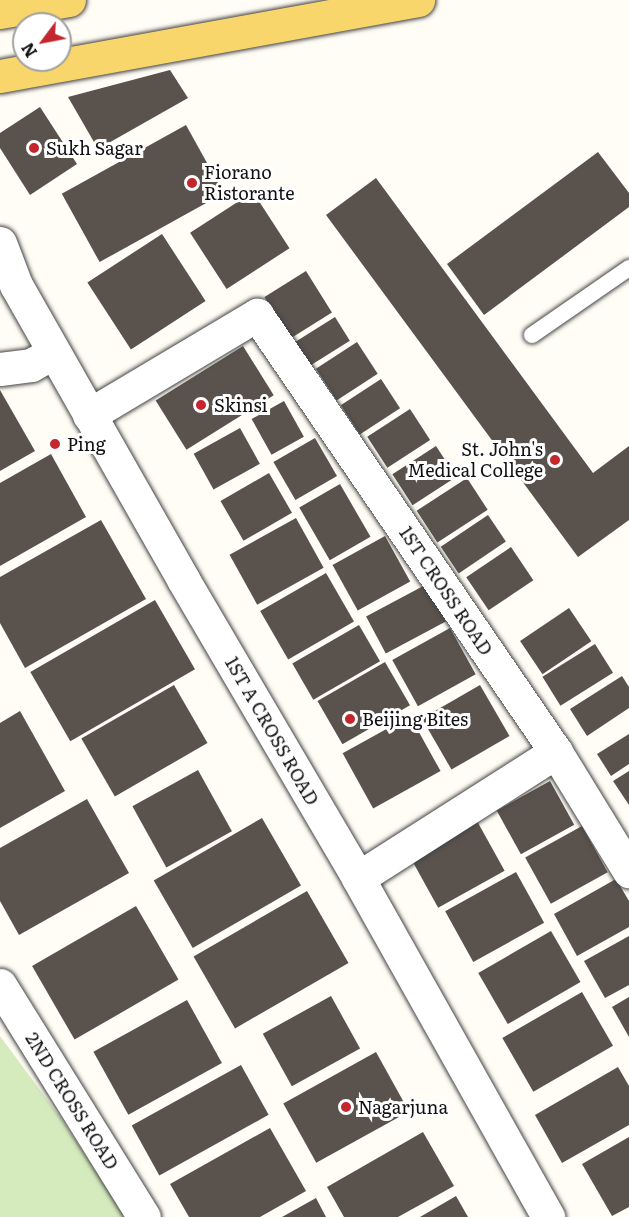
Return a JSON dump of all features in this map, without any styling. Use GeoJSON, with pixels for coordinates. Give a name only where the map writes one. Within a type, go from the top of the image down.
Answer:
{"type":"FeatureCollection","features":[{"type":"Feature","properties":{"kind":"main road"},"geometry":{"type":"LineString","coordinates":[[0,12],[69,0]]}},
{"type":"Feature","properties":{"kind":"main road"},"geometry":{"type":"LineString","coordinates":[[0,76],[418,0]]}},
{"type":"Feature","properties":{"kind":"street","name":"1ST A CROSS ROAD"},"geometry":{"type":"LineString","coordinates":[[0,243],[16,285],[89,415],[358,878],[548,1217]]}},
{"type":"Feature","properties":{"kind":"street","name":"1ST CROSS ROAD"},"geometry":{"type":"LineString","coordinates":[[89,415],[257,315],[555,752],[629,871]]}},
{"type":"Feature","properties":{"kind":"street"},"geometry":{"type":"LineString","coordinates":[[0,369],[31,365],[54,352]]}},
{"type":"Feature","properties":{"kind":"street"},"geometry":{"type":"LineString","coordinates":[[358,878],[555,752]]}},
{"type":"Feature","properties":{"kind":"street","name":"2ND CROSS ROAD"},"geometry":{"type":"LineString","coordinates":[[0,985],[144,1217]]}},
{"type":"Feature","properties":{"kind":"street"},"geometry":{"type":"LineString","coordinates":[[0,1003],[30,1034]]}},
{"type":"Feature","properties":{"kind":"lane"},"geometry":{"type":"LineString","coordinates":[[532,335],[629,268]]}},
{"type":"Feature","properties":{"kind":"green space"},"geometry":{"type":"Polygon","coordinates":[[[0,1036],[60,1117],[126,1217],[0,1217],[0,1036]]]}},
{"type":"Feature","properties":{"kind":"building"},"geometry":{"type":"Polygon","coordinates":[[[170,70],[188,98],[98,149],[68,97],[170,70]]]}},
{"type":"Feature","properties":{"kind":"building"},"geometry":{"type":"Polygon","coordinates":[[[40,107],[77,164],[30,195],[0,148],[0,133],[40,107]]]}},
{"type":"Feature","properties":{"kind":"building"},"geometry":{"type":"Polygon","coordinates":[[[186,125],[224,193],[100,262],[62,194],[186,125]]]}},
{"type":"Feature","properties":{"kind":"building"},"geometry":{"type":"Polygon","coordinates":[[[598,152],[629,193],[629,207],[484,315],[447,264],[598,152]]]}},
{"type":"Feature","properties":{"kind":"building"},"geometry":{"type":"Polygon","coordinates":[[[376,178],[593,473],[629,446],[629,520],[578,557],[326,215],[376,178]]]}},
{"type":"Feature","properties":{"kind":"building"},"geometry":{"type":"Polygon","coordinates":[[[253,192],[289,248],[227,289],[190,233],[253,192]]]}},
{"type":"Feature","properties":{"kind":"building"},"geometry":{"type":"Polygon","coordinates":[[[162,234],[206,301],[131,350],[87,282],[162,234]]]}},
{"type":"Feature","properties":{"kind":"building"},"geometry":{"type":"Polygon","coordinates":[[[306,271],[332,313],[290,339],[264,297],[306,271]]]}},
{"type":"Feature","properties":{"kind":"building"},"geometry":{"type":"Polygon","coordinates":[[[335,317],[350,341],[310,366],[295,342],[335,317]]]}},
{"type":"Feature","properties":{"kind":"building"},"geometry":{"type":"Polygon","coordinates":[[[357,342],[378,374],[337,401],[316,369],[357,342]]]}},
{"type":"Feature","properties":{"kind":"building"},"geometry":{"type":"Polygon","coordinates":[[[243,346],[274,395],[186,450],[156,401],[243,346]]]}},
{"type":"Feature","properties":{"kind":"building"},"geometry":{"type":"Polygon","coordinates":[[[381,379],[400,408],[360,434],[341,405],[381,379]]]}},
{"type":"Feature","properties":{"kind":"building"},"geometry":{"type":"Polygon","coordinates":[[[0,390],[35,451],[0,471],[0,390]]]}},
{"type":"Feature","properties":{"kind":"building"},"geometry":{"type":"Polygon","coordinates":[[[284,401],[304,437],[272,455],[252,419],[284,401]]]}},
{"type":"Feature","properties":{"kind":"building"},"geometry":{"type":"Polygon","coordinates":[[[410,409],[430,440],[387,468],[367,437],[410,409]]]}},
{"type":"Feature","properties":{"kind":"building"},"geometry":{"type":"Polygon","coordinates":[[[240,428],[260,464],[214,490],[194,454],[240,428]]]}},
{"type":"Feature","properties":{"kind":"building"},"geometry":{"type":"Polygon","coordinates":[[[315,438],[337,476],[295,500],[273,462],[315,438]]]}},
{"type":"Feature","properties":{"kind":"building"},"geometry":{"type":"Polygon","coordinates":[[[436,446],[456,477],[413,505],[392,474],[436,446]]]}},
{"type":"Feature","properties":{"kind":"building"},"geometry":{"type":"Polygon","coordinates":[[[51,454],[86,517],[0,566],[0,483],[51,454]]]}},
{"type":"Feature","properties":{"kind":"building"},"geometry":{"type":"Polygon","coordinates":[[[269,473],[292,513],[244,541],[221,501],[269,473]]]}},
{"type":"Feature","properties":{"kind":"building"},"geometry":{"type":"Polygon","coordinates":[[[467,478],[488,510],[437,543],[417,511],[467,478]]]}},
{"type":"Feature","properties":{"kind":"building"},"geometry":{"type":"Polygon","coordinates":[[[340,484],[370,537],[330,560],[299,508],[340,484]]]}},
{"type":"Feature","properties":{"kind":"building"},"geometry":{"type":"Polygon","coordinates":[[[488,515],[506,542],[459,573],[441,547],[488,515]]]}},
{"type":"Feature","properties":{"kind":"building"},"geometry":{"type":"Polygon","coordinates":[[[296,518],[324,568],[257,605],[230,555],[296,518]]]}},
{"type":"Feature","properties":{"kind":"building"},"geometry":{"type":"Polygon","coordinates":[[[101,520],[146,599],[25,668],[0,623],[0,577],[101,520]]]}},
{"type":"Feature","properties":{"kind":"building"},"geometry":{"type":"Polygon","coordinates":[[[385,536],[410,581],[358,611],[333,565],[385,536]]]}},
{"type":"Feature","properties":{"kind":"building"},"geometry":{"type":"Polygon","coordinates":[[[511,547],[533,580],[489,610],[466,577],[511,547]]]}},
{"type":"Feature","properties":{"kind":"building"},"geometry":{"type":"Polygon","coordinates":[[[326,573],[354,621],[288,659],[260,611],[326,573]]]}},
{"type":"Feature","properties":{"kind":"building"},"geometry":{"type":"Polygon","coordinates":[[[427,584],[447,621],[386,653],[366,616],[427,584]]]}},
{"type":"Feature","properties":{"kind":"building"},"geometry":{"type":"Polygon","coordinates":[[[155,600],[195,669],[70,741],[30,672],[155,600]]]}},
{"type":"Feature","properties":{"kind":"building"},"geometry":{"type":"Polygon","coordinates":[[[569,608],[591,641],[542,674],[520,641],[569,608]]]}},
{"type":"Feature","properties":{"kind":"building"},"geometry":{"type":"Polygon","coordinates":[[[359,625],[380,661],[313,700],[292,664],[359,625]]]}},
{"type":"Feature","properties":{"kind":"building"},"geometry":{"type":"Polygon","coordinates":[[[450,628],[476,674],[418,706],[392,660],[450,628]]]}},
{"type":"Feature","properties":{"kind":"building"},"geometry":{"type":"Polygon","coordinates":[[[595,644],[613,673],[560,706],[542,677],[595,644]]]}},
{"type":"Feature","properties":{"kind":"building"},"geometry":{"type":"Polygon","coordinates":[[[385,662],[410,705],[342,744],[317,701],[385,662]]]}},
{"type":"Feature","properties":{"kind":"building"},"geometry":{"type":"Polygon","coordinates":[[[622,676],[629,687],[629,708],[587,736],[570,709],[622,676]]]}},
{"type":"Feature","properties":{"kind":"building"},"geometry":{"type":"Polygon","coordinates":[[[174,685],[208,743],[115,797],[81,738],[174,685]]]}},
{"type":"Feature","properties":{"kind":"building"},"geometry":{"type":"Polygon","coordinates":[[[480,685],[509,736],[451,770],[422,718],[480,685]]]}},
{"type":"Feature","properties":{"kind":"building"},"geometry":{"type":"Polygon","coordinates":[[[20,711],[65,791],[0,828],[0,723],[20,711]]]}},
{"type":"Feature","properties":{"kind":"building"},"geometry":{"type":"Polygon","coordinates":[[[410,716],[441,771],[373,808],[343,753],[410,716]]]}},
{"type":"Feature","properties":{"kind":"building"},"geometry":{"type":"Polygon","coordinates":[[[629,734],[629,764],[611,776],[597,754],[629,734]]]}},
{"type":"Feature","properties":{"kind":"building"},"geometry":{"type":"Polygon","coordinates":[[[198,770],[232,831],[166,868],[132,806],[198,770]]]}},
{"type":"Feature","properties":{"kind":"building"},"geometry":{"type":"Polygon","coordinates":[[[629,771],[629,805],[613,781],[629,771]]]}},
{"type":"Feature","properties":{"kind":"building"},"geometry":{"type":"Polygon","coordinates":[[[550,781],[574,825],[521,854],[497,811],[550,781]]]}},
{"type":"Feature","properties":{"kind":"building"},"geometry":{"type":"Polygon","coordinates":[[[87,799],[129,873],[19,935],[0,901],[0,848],[87,799]]]}},
{"type":"Feature","properties":{"kind":"building"},"geometry":{"type":"Polygon","coordinates":[[[262,818],[301,886],[193,948],[154,880],[262,818]]]}},
{"type":"Feature","properties":{"kind":"building"},"geometry":{"type":"Polygon","coordinates":[[[477,821],[505,871],[438,908],[411,858],[477,821]]]}},
{"type":"Feature","properties":{"kind":"building"},"geometry":{"type":"Polygon","coordinates":[[[582,826],[608,872],[551,904],[525,858],[582,826]]]}},
{"type":"Feature","properties":{"kind":"building"},"geometry":{"type":"Polygon","coordinates":[[[516,872],[544,923],[473,962],[445,911],[516,872]]]}},
{"type":"Feature","properties":{"kind":"building"},"geometry":{"type":"Polygon","coordinates":[[[616,879],[629,901],[629,927],[577,956],[554,914],[616,879]]]}},
{"type":"Feature","properties":{"kind":"building"},"geometry":{"type":"Polygon","coordinates":[[[307,891],[349,963],[235,1028],[194,956],[307,891]]]}},
{"type":"Feature","properties":{"kind":"building"},"geometry":{"type":"Polygon","coordinates":[[[136,906],[178,980],[75,1040],[32,966],[136,906]]]}},
{"type":"Feature","properties":{"kind":"building"},"geometry":{"type":"Polygon","coordinates":[[[551,931],[580,982],[508,1024],[478,973],[551,931]]]}},
{"type":"Feature","properties":{"kind":"building"},"geometry":{"type":"Polygon","coordinates":[[[629,936],[629,985],[605,998],[584,961],[629,936]]]}},
{"type":"Feature","properties":{"kind":"building"},"geometry":{"type":"Polygon","coordinates":[[[582,992],[613,1046],[533,1092],[502,1038],[582,992]]]}},
{"type":"Feature","properties":{"kind":"building"},"geometry":{"type":"Polygon","coordinates":[[[331,996],[360,1048],[292,1086],[263,1034],[331,996]]]}},
{"type":"Feature","properties":{"kind":"building"},"geometry":{"type":"Polygon","coordinates":[[[629,997],[629,1037],[612,1007],[629,997]]]}},
{"type":"Feature","properties":{"kind":"building"},"geometry":{"type":"Polygon","coordinates":[[[187,1000],[222,1063],[128,1115],[93,1052],[187,1000]]]}},
{"type":"Feature","properties":{"kind":"building","name":"Nagarjuna"},"geometry":{"type":"Polygon","coordinates":[[[376,1052],[409,1111],[316,1163],[283,1103],[376,1052]]]}},
{"type":"Feature","properties":{"kind":"building"},"geometry":{"type":"Polygon","coordinates":[[[241,1065],[269,1115],[159,1175],[132,1126],[241,1065]]]}},
{"type":"Feature","properties":{"kind":"building"},"geometry":{"type":"Polygon","coordinates":[[[618,1067],[629,1086],[629,1125],[562,1163],[535,1115],[618,1067]]]}},
{"type":"Feature","properties":{"kind":"building"},"geometry":{"type":"Polygon","coordinates":[[[270,1128],[306,1191],[260,1217],[189,1217],[170,1184],[270,1128]]]}},
{"type":"Feature","properties":{"kind":"building"},"geometry":{"type":"Polygon","coordinates":[[[423,1132],[454,1186],[398,1217],[344,1217],[327,1187],[423,1132]]]}},
{"type":"Feature","properties":{"kind":"building"},"geometry":{"type":"Polygon","coordinates":[[[629,1137],[629,1207],[612,1216],[582,1164],[629,1137]]]}},
{"type":"Feature","properties":{"kind":"building"},"geometry":{"type":"Polygon","coordinates":[[[456,1196],[468,1217],[420,1217],[456,1196]]]}},
{"type":"Feature","properties":{"kind":"building"},"geometry":{"type":"Polygon","coordinates":[[[316,1198],[326,1217],[282,1217],[316,1198]]]}},
{"type":"Feature","properties":{"kind":"place","name":"Sukh Sagar"},"geometry":{"type":"Point","coordinates":[34,148]}},
{"type":"Feature","properties":{"kind":"place","name":"Fiorano Ristorante"},"geometry":{"type":"Point","coordinates":[192,183]}},
{"type":"Feature","properties":{"kind":"place","name":"Skinsi"},"geometry":{"type":"Point","coordinates":[201,405]}},
{"type":"Feature","properties":{"kind":"place","name":"Ping"},"geometry":{"type":"Point","coordinates":[55,444]}},
{"type":"Feature","properties":{"kind":"place","name":"St. John's Medical College"},"geometry":{"type":"Point","coordinates":[555,460]}},
{"type":"Feature","properties":{"kind":"place","name":"Beijing Bites"},"geometry":{"type":"Point","coordinates":[350,719]}},
{"type":"Feature","properties":{"kind":"place","name":"Nagarjuna"},"geometry":{"type":"Point","coordinates":[346,1107]}}]}
